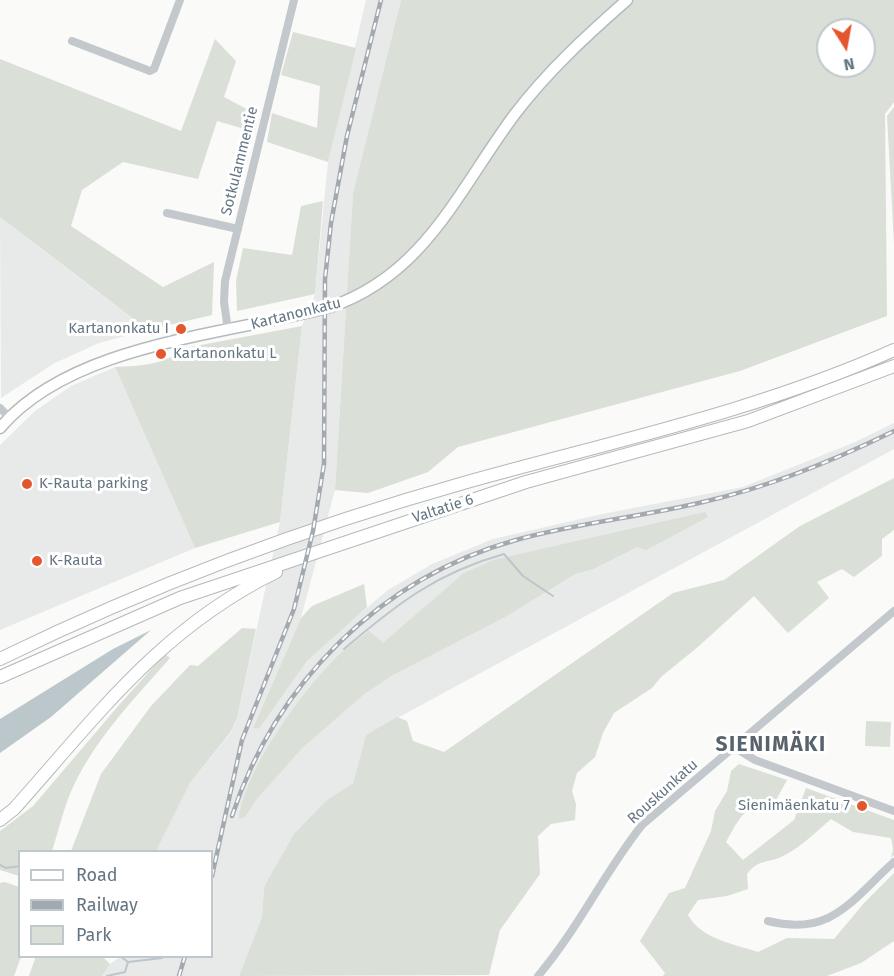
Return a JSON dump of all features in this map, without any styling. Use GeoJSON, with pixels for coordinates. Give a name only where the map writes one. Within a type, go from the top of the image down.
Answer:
{"type":"FeatureCollection","features":[{"type":"Feature","properties":{"kind":"highway","name":"Valtatie 6"},"geometry":{"type":"LineString","coordinates":[[0,659],[53,633],[179,580],[338,522],[464,483],[742,406],[894,350]]}},
{"type":"Feature","properties":{"kind":"highway","name":"Valtatie 6"},"geometry":{"type":"LineString","coordinates":[[0,677],[180,598],[526,482],[748,421],[894,366]]}},
{"type":"Feature","properties":{"kind":"highway"},"geometry":{"type":"LineString","coordinates":[[0,820],[35,785],[102,707],[168,642],[217,605],[321,550]]}},
{"type":"Feature","properties":{"kind":"highway"},"geometry":{"type":"LineString","coordinates":[[0,651],[53,633]]}},
{"type":"Feature","properties":{"kind":"main road","name":"Kartanonkatu"},"geometry":{"type":"LineString","coordinates":[[0,428],[9,417],[43,392],[93,364],[290,317],[351,300],[398,270],[426,242],[480,161],[524,103],[579,44],[627,0]]}},
{"type":"Feature","properties":{"kind":"street"},"geometry":{"type":"LineString","coordinates":[[72,41],[150,70],[154,69],[180,0]]}},
{"type":"Feature","properties":{"kind":"street","name":"Sotkulammentie"},"geometry":{"type":"LineString","coordinates":[[228,330],[224,302],[225,281],[294,0]]}},
{"type":"Feature","properties":{"kind":"street"},"geometry":{"type":"LineString","coordinates":[[167,213],[238,229]]}},
{"type":"Feature","properties":{"kind":"street"},"geometry":{"type":"LineString","coordinates":[[0,408],[9,417]]}},
{"type":"Feature","properties":{"kind":"street","name":"Rouskunkatu"},"geometry":{"type":"LineString","coordinates":[[538,976],[574,930],[619,857],[642,825],[894,611]]}},
{"type":"Feature","properties":{"kind":"street"},"geometry":{"type":"LineString","coordinates":[[734,747],[755,760],[894,811]]}},
{"type":"Feature","properties":{"kind":"street"},"geometry":{"type":"LineString","coordinates":[[768,921],[805,925],[826,921],[894,862]]}},
{"type":"Feature","properties":{"kind":"shaded area"},"geometry":{"type":"Polygon","coordinates":[[[366,0],[401,0],[353,193],[335,490],[301,618],[253,728],[259,729],[307,661],[340,630],[388,590],[432,564],[493,539],[602,514],[743,487],[855,442],[894,423],[894,449],[366,735],[353,783],[327,800],[264,887],[262,917],[239,976],[102,976],[110,964],[119,958],[213,958],[213,850],[156,850],[190,783],[230,734],[237,718],[280,522],[302,326],[315,294],[328,162],[366,0]]]}},
{"type":"Feature","properties":{"kind":"shaded area"},"geometry":{"type":"Polygon","coordinates":[[[0,217],[148,330],[99,343],[53,364],[1,398],[0,217]]]}},
{"type":"Feature","properties":{"kind":"shaded area"},"geometry":{"type":"Polygon","coordinates":[[[115,367],[195,548],[0,630],[0,445],[35,411],[71,386],[115,367]]]}},
{"type":"Feature","properties":{"kind":"shaded area"},"geometry":{"type":"Polygon","coordinates":[[[151,630],[51,717],[0,753],[0,719],[113,649],[151,630]]]}},
{"type":"Feature","properties":{"kind":"green space"},"geometry":{"type":"Polygon","coordinates":[[[401,0],[894,0],[894,102],[885,114],[887,316],[740,371],[458,447],[428,472],[368,493],[335,490],[353,193],[401,0]]]}},
{"type":"Feature","properties":{"kind":"green space"},"geometry":{"type":"Polygon","coordinates":[[[293,32],[356,48],[328,162],[267,142],[272,113],[317,128],[320,86],[281,75],[293,32]]]}},
{"type":"Feature","properties":{"kind":"green space"},"geometry":{"type":"Polygon","coordinates":[[[215,39],[236,61],[224,97],[258,115],[255,132],[217,121],[198,179],[123,162],[82,190],[71,226],[163,287],[214,262],[212,315],[148,330],[0,217],[0,59],[181,131],[215,39]]]}},
{"type":"Feature","properties":{"kind":"green space"},"geometry":{"type":"Polygon","coordinates":[[[894,107],[894,243],[887,116],[894,107]]]}},
{"type":"Feature","properties":{"kind":"green space"},"geometry":{"type":"Polygon","coordinates":[[[323,201],[315,294],[237,311],[236,281],[243,248],[292,255],[301,206],[323,201]]]}},
{"type":"Feature","properties":{"kind":"green space"},"geometry":{"type":"Polygon","coordinates":[[[302,326],[280,522],[195,548],[115,367],[152,364],[169,358],[185,348],[302,326]]]}},
{"type":"Feature","properties":{"kind":"green space"},"geometry":{"type":"Polygon","coordinates":[[[894,478],[894,530],[882,539],[882,556],[854,577],[842,569],[817,582],[829,598],[788,633],[754,596],[661,677],[652,688],[614,713],[603,733],[595,757],[577,773],[572,791],[576,804],[575,820],[551,824],[538,836],[540,874],[500,930],[489,975],[239,976],[262,917],[264,887],[294,834],[327,800],[353,783],[366,735],[397,717],[407,721],[413,741],[444,752],[673,593],[724,580],[800,526],[894,478]]]}},
{"type":"Feature","properties":{"kind":"green space"},"geometry":{"type":"Polygon","coordinates":[[[705,512],[708,517],[646,550],[637,547],[593,569],[575,574],[505,617],[391,676],[363,695],[302,748],[256,800],[245,817],[239,819],[243,799],[252,777],[278,731],[326,669],[340,654],[369,631],[383,643],[464,573],[493,560],[705,512]]]}},
{"type":"Feature","properties":{"kind":"green space"},"geometry":{"type":"Polygon","coordinates":[[[364,584],[367,607],[307,661],[259,729],[253,728],[301,618],[312,606],[364,584]]]}},
{"type":"Feature","properties":{"kind":"green space"},"geometry":{"type":"Polygon","coordinates":[[[242,628],[256,629],[237,718],[230,733],[190,783],[156,850],[71,850],[101,774],[151,706],[190,665],[198,666],[242,628]]]}},
{"type":"Feature","properties":{"kind":"green space"},"geometry":{"type":"Polygon","coordinates":[[[165,654],[170,658],[105,734],[83,767],[67,801],[52,850],[18,850],[18,876],[0,870],[0,831],[33,806],[165,654]]]}},
{"type":"Feature","properties":{"kind":"green space"},"geometry":{"type":"Polygon","coordinates":[[[866,721],[891,722],[890,747],[865,746],[866,721]]]}},
{"type":"Feature","properties":{"kind":"green space"},"geometry":{"type":"Polygon","coordinates":[[[739,764],[787,780],[776,800],[750,809],[740,818],[726,842],[743,860],[794,820],[806,788],[894,820],[894,855],[891,858],[893,849],[891,838],[853,832],[831,819],[791,851],[751,869],[747,874],[748,889],[727,896],[698,900],[688,915],[694,923],[701,930],[719,940],[758,952],[787,938],[834,939],[864,903],[894,873],[894,941],[861,963],[827,976],[663,976],[665,973],[640,941],[669,893],[685,888],[711,831],[715,811],[727,791],[731,771],[739,764]]]}},
{"type":"Feature","properties":{"kind":"green space"},"geometry":{"type":"Polygon","coordinates":[[[5,882],[18,887],[18,958],[21,958],[14,976],[0,976],[0,883],[5,882]]]}},
{"type":"Feature","properties":{"kind":"green space"},"geometry":{"type":"Polygon","coordinates":[[[35,958],[104,958],[110,964],[102,976],[29,976],[35,958]]]}},
{"type":"Feature","properties":{"kind":"waterway"},"geometry":{"type":"LineString","coordinates":[[344,649],[418,592],[458,571],[504,554],[523,576],[553,596]]}},
{"type":"Feature","properties":{"kind":"waterway"},"geometry":{"type":"LineString","coordinates":[[0,865],[6,868],[18,866]]}},
{"type":"Feature","properties":{"kind":"waterway"},"geometry":{"type":"LineString","coordinates":[[123,958],[128,962],[162,958]]}},
{"type":"Feature","properties":{"kind":"waterway"},"geometry":{"type":"LineString","coordinates":[[107,976],[125,972],[128,962]]}},
{"type":"Feature","properties":{"kind":"railway"},"geometry":{"type":"LineString","coordinates":[[213,871],[242,740],[294,609],[313,531],[324,464],[325,279],[331,223],[347,136],[381,0]]}},
{"type":"Feature","properties":{"kind":"railway"},"geometry":{"type":"LineString","coordinates":[[232,816],[251,768],[276,722],[305,680],[340,642],[378,609],[420,580],[467,557],[516,540],[680,507],[752,489],[824,463],[894,431]]}},
{"type":"Feature","properties":{"kind":"railway"},"geometry":{"type":"LineString","coordinates":[[179,976],[184,958]]}},
{"type":"Feature","properties":{"kind":"place","name":"Kartanonkatu I"},"geometry":{"type":"Point","coordinates":[181,329]}},
{"type":"Feature","properties":{"kind":"place","name":"Kartanonkatu L"},"geometry":{"type":"Point","coordinates":[161,354]}},
{"type":"Feature","properties":{"kind":"place","name":"K-Rauta parking"},"geometry":{"type":"Point","coordinates":[27,484]}},
{"type":"Feature","properties":{"kind":"place","name":"K-Rauta"},"geometry":{"type":"Point","coordinates":[37,561]}},
{"type":"Feature","properties":{"kind":"place","name":"Sienimäenkatu 7"},"geometry":{"type":"Point","coordinates":[862,806]}},
{"type":"Feature","properties":{"kind":"district","name":"SIENIMÄKI"},"geometry":{"type":"Point","coordinates":[771,745]}}]}
